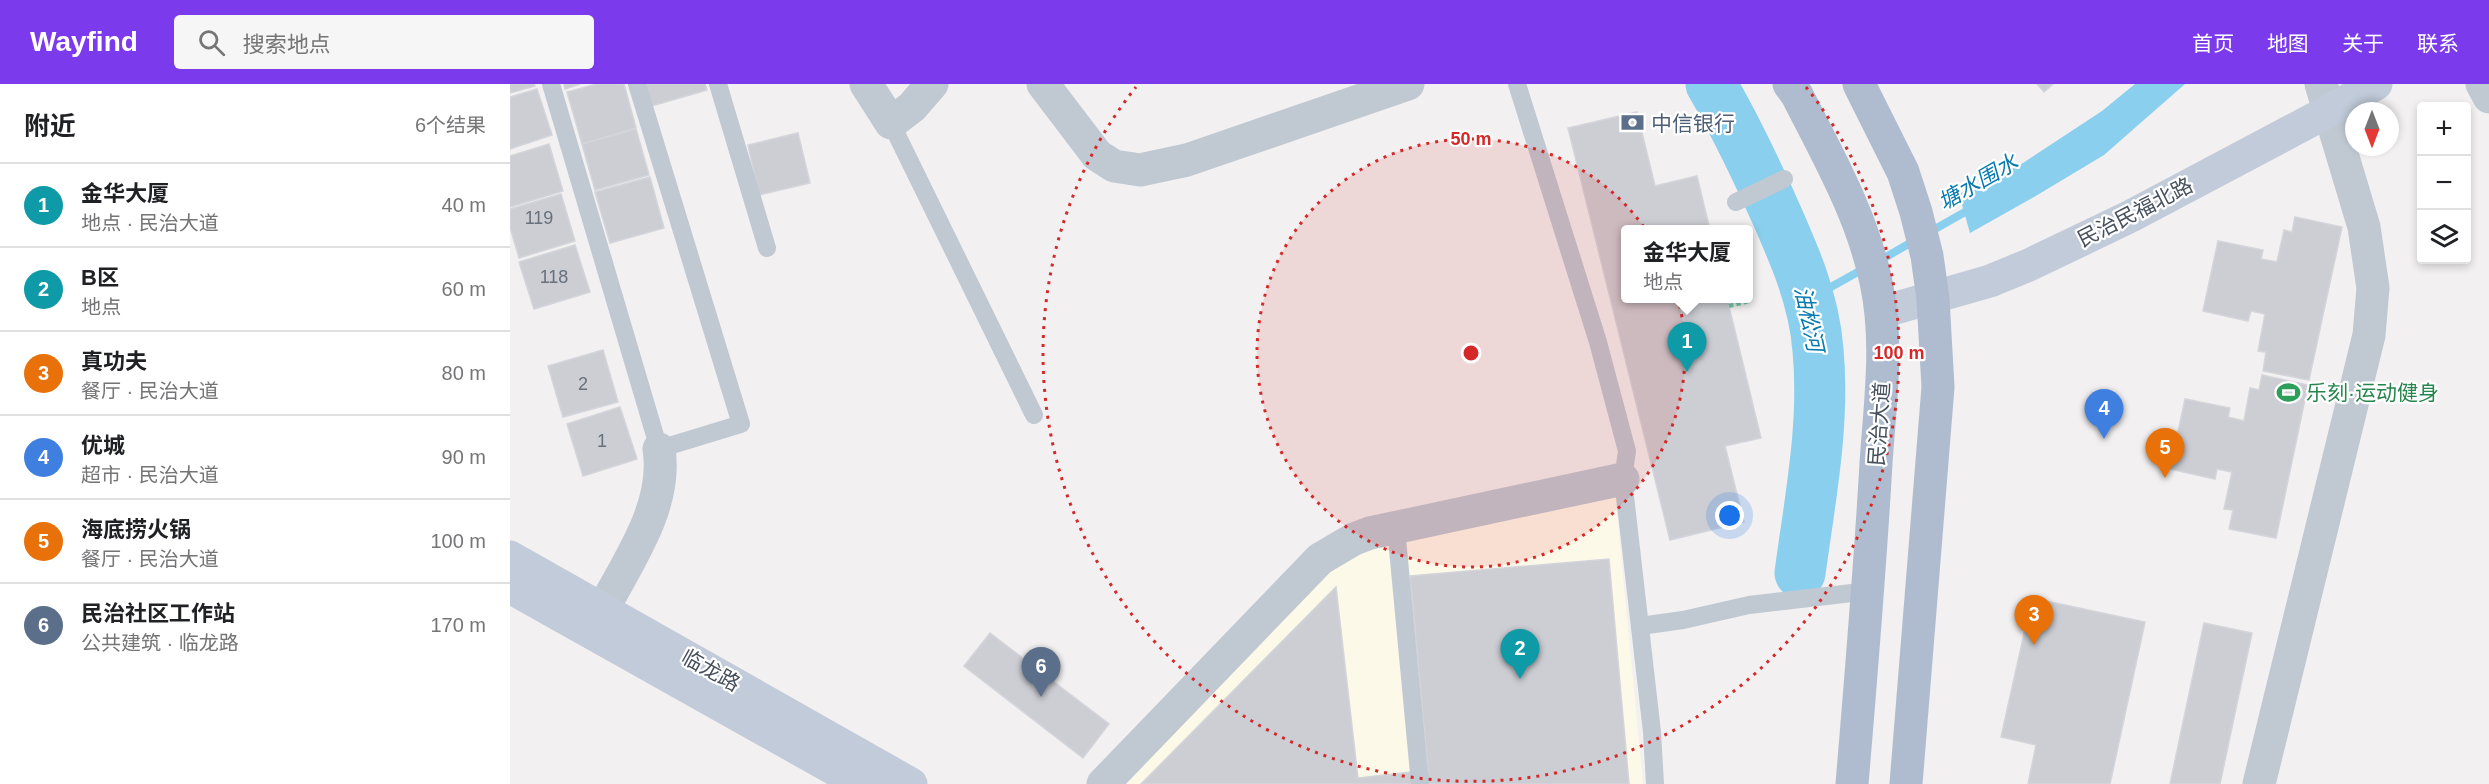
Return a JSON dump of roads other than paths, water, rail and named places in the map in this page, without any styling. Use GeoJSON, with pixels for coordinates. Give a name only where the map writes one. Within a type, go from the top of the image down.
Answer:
{"type":"FeatureCollection","features":[{"type":"Feature","properties":{"kind":"main road","name":"民治大道"},"geometry":{"type":"LineString","coordinates":[[1789,84],[1797,95],[1854,207],[1865,240],[1879,298],[1884,356],[1869,591],[1852,784]]}},
{"type":"Feature","properties":{"kind":"main road"},"geometry":{"type":"LineString","coordinates":[[1859,84],[1903,171],[1927,256],[1933,299],[1938,387],[1906,784]]}},
{"type":"Feature","properties":{"kind":"main road","name":"民治民福北路"},"geometry":{"type":"LineString","coordinates":[[1879,298],[1933,299],[1990,281],[2029,265],[2131,216],[2325,98],[2376,84]]}},
{"type":"Feature","properties":{"kind":"main road","name":"临龙路"},"geometry":{"type":"LineString","coordinates":[[510,557],[603,609],[855,775]]}},
{"type":"Feature","properties":{"kind":"main road","name":"临龙路"},"geometry":{"type":"LineString","coordinates":[[510,587],[855,775],[911,784]]}},
{"type":"Feature","properties":{"kind":"street"},"geometry":{"type":"LineString","coordinates":[[866,84],[891,123],[912,106],[932,84]]}},
{"type":"Feature","properties":{"kind":"street"},"geometry":{"type":"LineString","coordinates":[[1043,84],[1097,155],[1114,166],[1140,170],[1187,160],[1408,84]]}},
{"type":"Feature","properties":{"kind":"street"},"geometry":{"type":"LineString","coordinates":[[2482,84],[2489,97]]}},
{"type":"Feature","properties":{"kind":"street"},"geometry":{"type":"LineString","coordinates":[[2259,784],[2369,335],[2373,288],[2364,227],[2325,98]]}},
{"type":"Feature","properties":{"kind":"street"},"geometry":{"type":"LineString","coordinates":[[603,609],[644,532],[654,506],[659,479],[659,449]]}},
{"type":"Feature","properties":{"kind":"street"},"geometry":{"type":"LineString","coordinates":[[1103,784],[1320,559],[1354,539],[1623,479]]}},
{"type":"Feature","properties":{"kind":"lane"},"geometry":{"type":"LineString","coordinates":[[551,84],[659,449],[741,424],[637,84]]}},
{"type":"Feature","properties":{"kind":"lane"},"geometry":{"type":"LineString","coordinates":[[718,84],[767,248]]}},
{"type":"Feature","properties":{"kind":"lane"},"geometry":{"type":"LineString","coordinates":[[1517,84],[1600,353],[1627,451],[1623,479],[1652,732],[1655,784]]}},
{"type":"Feature","properties":{"kind":"lane"},"geometry":{"type":"LineString","coordinates":[[891,123],[1034,415]]}},
{"type":"Feature","properties":{"kind":"lane"},"geometry":{"type":"LineString","coordinates":[[1742,200],[1784,179]]}},
{"type":"Feature","properties":{"kind":"lane"},"geometry":{"type":"LineString","coordinates":[[1396,528],[1420,784]]}},
{"type":"Feature","properties":{"kind":"lane"},"geometry":{"type":"LineString","coordinates":[[1640,626],[1683,620],[1749,605],[1869,591]]}},
{"type":"Feature","properties":{"kind":"water"},"geometry":{"type":"Polygon","coordinates":[[[1695,84],[1728,84],[1772,155],[1736,172],[1695,84]]]}},
{"type":"Feature","properties":{"kind":"water"},"geometry":{"type":"Polygon","coordinates":[[[2135,84],[2185,84],[2104,155],[1970,233],[1959,194],[2023,163],[2102,111],[2135,84]]]}},
{"type":"Feature","properties":{"kind":"water"},"geometry":{"type":"Polygon","coordinates":[[[1797,203],[1819,267],[1838,363],[1796,361],[1797,324],[1790,288],[1777,252],[1761,219],[1797,203]]]}},
{"type":"Feature","properties":{"kind":"water"},"geometry":{"type":"Polygon","coordinates":[[[1796,422],[1837,423],[1818,573],[1783,573],[1797,474],[1796,422]]]}},
{"type":"Feature","properties":{"kind":"waterway","name":"油松河"},"geometry":{"type":"LineString","coordinates":[[1711,84],[1741,140],[1785,235],[1807,291],[1816,330],[1820,406],[1812,489],[1800,573]]}},
{"type":"Feature","properties":{"kind":"waterway","name":"塘水围水"},"geometry":{"type":"LineString","coordinates":[[1928,233],[1972,208]]}},
{"type":"Feature","properties":{"kind":"waterway","name":"塘水围水"},"geometry":{"type":"LineString","coordinates":[[1879,261],[1917,239]]}},
{"type":"Feature","properties":{"kind":"waterway","name":"塘水围水"},"geometry":{"type":"LineString","coordinates":[[1813,297],[1865,268]]}},
{"type":"Feature","properties":{"kind":"place","name":"中信银行"},"geometry":{"type":"Point","coordinates":[1633,123]}},
{"type":"Feature","properties":{"kind":"place","name":"金华大厦"},"geometry":{"type":"Point","coordinates":[1687,372]}},
{"type":"Feature","properties":{"kind":"place","name":"乐刻·运动健身"},"geometry":{"type":"Point","coordinates":[2288,392]}},
{"type":"Feature","properties":{"kind":"place","name":"优城"},"geometry":{"type":"Point","coordinates":[2104,439]}},
{"type":"Feature","properties":{"kind":"place","name":"海底捞火锅"},"geometry":{"type":"Point","coordinates":[2165,478]}},
{"type":"Feature","properties":{"kind":"place","name":"真功夫"},"geometry":{"type":"Point","coordinates":[2034,645]}},
{"type":"Feature","properties":{"kind":"place","name":"B区"},"geometry":{"type":"Point","coordinates":[1520,679]}},
{"type":"Feature","properties":{"kind":"place","name":"民治社区工作站"},"geometry":{"type":"Point","coordinates":[1041,697]}}]}
